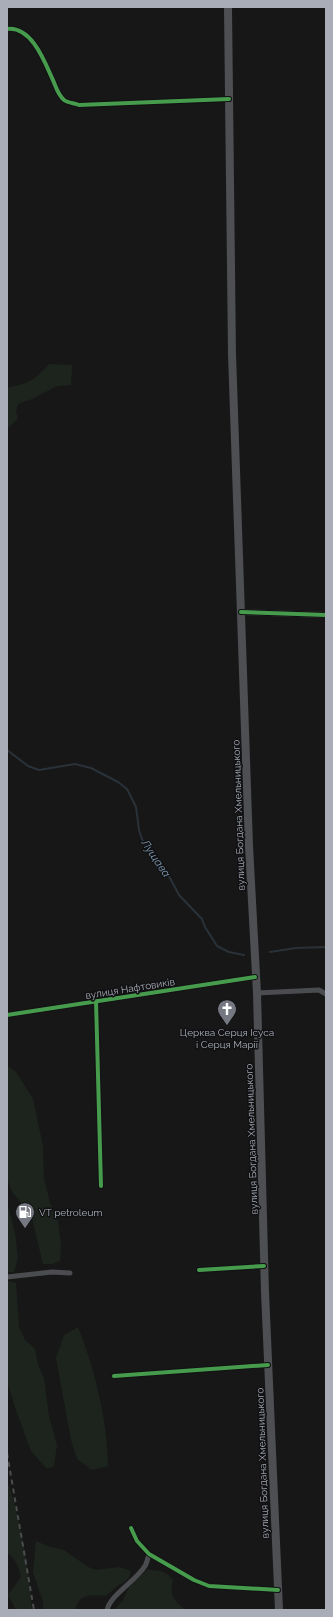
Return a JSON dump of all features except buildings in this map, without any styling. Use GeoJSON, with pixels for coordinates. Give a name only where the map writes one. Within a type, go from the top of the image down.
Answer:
{"type":"FeatureCollection","features":[{"type":"Feature","properties":{"kind":"main road","name":"вулиця Богдана Хмельницького"},"geometry":{"type":"LineString","coordinates":[[228,7],[232,354],[255,977],[257,993],[264,1266],[279,1610]]}},
{"type":"Feature","properties":{"kind":"street"},"geometry":{"type":"LineString","coordinates":[[7,29],[13,28],[24,32],[34,43],[59,94],[65,101],[79,105],[229,99]]}},
{"type":"Feature","properties":{"kind":"street"},"geometry":{"type":"LineString","coordinates":[[241,612],[326,615]]}},
{"type":"Feature","properties":{"kind":"street","name":"вулиця Нафтовиків"},"geometry":{"type":"LineString","coordinates":[[7,1015],[255,977]]}},
{"type":"Feature","properties":{"kind":"street"},"geometry":{"type":"LineString","coordinates":[[257,993],[319,990],[326,994]]}},
{"type":"Feature","properties":{"kind":"street"},"geometry":{"type":"LineString","coordinates":[[96,1001],[101,1186]]}},
{"type":"Feature","properties":{"kind":"street"},"geometry":{"type":"LineString","coordinates":[[199,1270],[264,1266]]}},
{"type":"Feature","properties":{"kind":"street"},"geometry":{"type":"LineString","coordinates":[[7,1277],[52,1272],[70,1273]]}},
{"type":"Feature","properties":{"kind":"street"},"geometry":{"type":"LineString","coordinates":[[114,1376],[268,1365]]}},
{"type":"Feature","properties":{"kind":"street"},"geometry":{"type":"LineString","coordinates":[[131,1528],[137,1541],[149,1554],[194,1580],[209,1586],[278,1590]]}},
{"type":"Feature","properties":{"kind":"street"},"geometry":{"type":"LineString","coordinates":[[107,1610],[108,1606],[115,1597],[145,1566],[149,1554]]}},
{"type":"Feature","properties":{"kind":"shaded area"},"geometry":{"type":"Polygon","coordinates":[[[49,364],[72,365],[71,385],[57,386],[32,399],[18,404],[16,411],[18,418],[7,429],[7,388],[21,385],[35,378],[49,364]]]}},
{"type":"Feature","properties":{"kind":"shaded area"},"geometry":{"type":"Polygon","coordinates":[[[7,1065],[16,1072],[33,1099],[43,1146],[44,1178],[50,1203],[58,1220],[61,1245],[60,1261],[53,1264],[43,1264],[31,1214],[12,1192],[7,1179],[7,1065]]]}},
{"type":"Feature","properties":{"kind":"shaded area"},"geometry":{"type":"Polygon","coordinates":[[[7,1202],[15,1233],[18,1258],[14,1272],[7,1272],[7,1202]]]}},
{"type":"Feature","properties":{"kind":"shaded area"},"geometry":{"type":"Polygon","coordinates":[[[7,1281],[16,1283],[19,1327],[25,1340],[35,1349],[38,1365],[44,1378],[49,1416],[57,1445],[54,1466],[47,1469],[31,1451],[7,1382],[7,1281]]]}},
{"type":"Feature","properties":{"kind":"shaded area"},"geometry":{"type":"Polygon","coordinates":[[[78,1327],[95,1377],[103,1413],[107,1448],[108,1466],[92,1470],[77,1459],[71,1440],[56,1358],[64,1335],[78,1327]]]}},
{"type":"Feature","properties":{"kind":"shaded area"},"geometry":{"type":"Polygon","coordinates":[[[7,1483],[18,1517],[29,1579],[32,1610],[16,1610],[8,1595],[21,1577],[15,1560],[7,1553],[7,1483]]]}},
{"type":"Feature","properties":{"kind":"shaded area"},"geometry":{"type":"Polygon","coordinates":[[[36,1541],[50,1547],[64,1550],[88,1567],[96,1570],[119,1567],[131,1571],[129,1578],[106,1596],[86,1596],[80,1600],[75,1610],[43,1610],[43,1602],[33,1572],[36,1541]]]}},
{"type":"Feature","properties":{"kind":"shaded area"},"geometry":{"type":"Polygon","coordinates":[[[147,1570],[162,1571],[173,1580],[172,1594],[178,1604],[186,1610],[114,1610],[123,1600],[129,1587],[147,1570]]]}},
{"type":"Feature","properties":{"kind":"waterway","name":"Лущава"},"geometry":{"type":"LineString","coordinates":[[7,750],[28,766],[39,770],[75,764],[91,768],[118,782],[127,789],[136,807],[139,830],[143,842],[170,878],[179,895],[202,919],[205,927],[217,946],[229,952],[244,955]]}},
{"type":"Feature","properties":{"kind":"waterway","name":"Лущава"},"geometry":{"type":"LineString","coordinates":[[270,952],[296,948],[326,947]]}},
{"type":"Feature","properties":{"kind":"railway"},"geometry":{"type":"LineString","coordinates":[[7,1453],[34,1610]]}},
{"type":"Feature","properties":{"kind":"cycle path"},"geometry":{"type":"LineString","coordinates":[[7,29],[23,33],[30,38],[41,54],[60,95],[64,100],[69,102],[79,105],[229,99]]}},
{"type":"Feature","properties":{"kind":"cycle path"},"geometry":{"type":"LineString","coordinates":[[241,612],[326,615]]}},
{"type":"Feature","properties":{"kind":"cycle path"},"geometry":{"type":"LineString","coordinates":[[7,1015],[255,977]]}},
{"type":"Feature","properties":{"kind":"cycle path"},"geometry":{"type":"LineString","coordinates":[[96,1001],[101,1186]]}},
{"type":"Feature","properties":{"kind":"cycle path"},"geometry":{"type":"LineString","coordinates":[[199,1270],[264,1266]]}},
{"type":"Feature","properties":{"kind":"cycle path"},"geometry":{"type":"LineString","coordinates":[[114,1376],[268,1365]]}},
{"type":"Feature","properties":{"kind":"cycle path"},"geometry":{"type":"LineString","coordinates":[[131,1528],[137,1541],[149,1554],[194,1580],[209,1586],[278,1590]]}},
{"type":"Feature","properties":{"kind":"place","name":"Церква Серця Ісуса і Серця Марії"},"geometry":{"type":"Point","coordinates":[227,1026]}},
{"type":"Feature","properties":{"kind":"place","name":"VT petroleum"},"geometry":{"type":"Point","coordinates":[25,1229]}}]}
